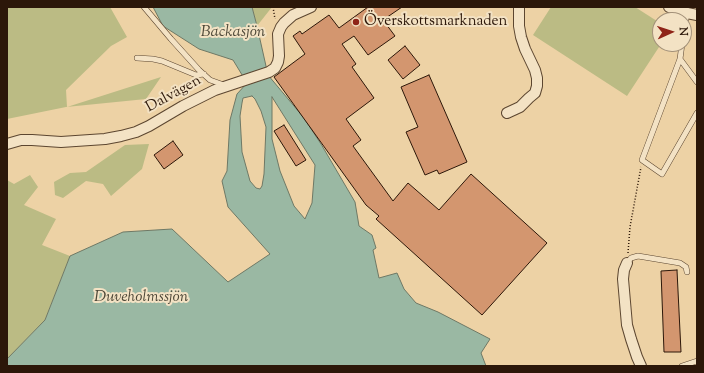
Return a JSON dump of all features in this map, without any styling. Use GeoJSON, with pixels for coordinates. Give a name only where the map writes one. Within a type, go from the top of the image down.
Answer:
{"type":"FeatureCollection","features":[{"type":"Feature","properties":{"kind":"street","name":"Dalvägen"},"geometry":{"type":"LineString","coordinates":[[7,144],[21,140],[61,142],[105,139],[136,132],[198,98],[225,86],[269,72],[275,68],[279,56],[278,34],[281,28],[293,15],[311,7]]}},
{"type":"Feature","properties":{"kind":"street"},"geometry":{"type":"LineString","coordinates":[[507,113],[520,106],[535,93],[537,86],[535,70],[521,37],[519,26],[519,7]]}},
{"type":"Feature","properties":{"kind":"street"},"geometry":{"type":"LineString","coordinates":[[669,7],[685,12]]}},
{"type":"Feature","properties":{"kind":"street"},"geometry":{"type":"LineString","coordinates":[[627,262],[623,279],[627,325],[641,366]]}},
{"type":"Feature","properties":{"kind":"lane"},"geometry":{"type":"LineString","coordinates":[[144,7],[171,40],[199,70],[210,80],[225,86]]}},
{"type":"Feature","properties":{"kind":"lane"},"geometry":{"type":"LineString","coordinates":[[681,52],[680,59],[642,160],[662,174],[697,113]]}},
{"type":"Feature","properties":{"kind":"lane"},"geometry":{"type":"LineString","coordinates":[[137,58],[162,61],[196,75],[204,74]]}},
{"type":"Feature","properties":{"kind":"lane"},"geometry":{"type":"LineString","coordinates":[[680,59],[697,82]]}},
{"type":"Feature","properties":{"kind":"lane"},"geometry":{"type":"LineString","coordinates":[[627,262],[631,258],[638,256],[680,262],[686,267],[687,272]]}},
{"type":"Feature","properties":{"kind":"lane"},"geometry":{"type":"LineString","coordinates":[[682,366],[697,361]]}},
{"type":"Feature","properties":{"kind":"path"},"geometry":{"type":"LineString","coordinates":[[627,262],[630,227],[642,160]]}},
{"type":"Feature","properties":{"kind":"green space"},"geometry":{"type":"Polygon","coordinates":[[[7,7],[110,7],[127,37],[111,46],[66,90],[67,107],[7,119],[7,7]]]}},
{"type":"Feature","properties":{"kind":"green space"},"geometry":{"type":"Polygon","coordinates":[[[252,7],[272,7],[257,26],[252,7]]]}},
{"type":"Feature","properties":{"kind":"green space"},"geometry":{"type":"Polygon","coordinates":[[[551,7],[635,7],[652,18],[652,52],[656,52],[627,96],[533,35],[551,7]]]}},
{"type":"Feature","properties":{"kind":"green space"},"geometry":{"type":"Polygon","coordinates":[[[161,77],[146,99],[67,107],[161,77]]]}},
{"type":"Feature","properties":{"kind":"green space"},"geometry":{"type":"Polygon","coordinates":[[[149,144],[142,169],[111,196],[103,184],[86,181],[63,198],[55,195],[54,182],[70,173],[86,172],[125,145],[149,144]]]}},
{"type":"Feature","properties":{"kind":"green space"},"geometry":{"type":"Polygon","coordinates":[[[30,175],[38,187],[24,205],[56,219],[42,245],[70,256],[45,320],[7,359],[7,180],[14,184],[30,175]]]}},
{"type":"Feature","properties":{"kind":"water","name":"Duveholmssjön"},"geometry":{"type":"Polygon","coordinates":[[[153,7],[252,7],[268,75],[304,118],[355,202],[359,226],[372,235],[376,248],[373,250],[379,278],[397,273],[404,289],[416,303],[438,312],[490,339],[481,353],[486,366],[7,366],[7,359],[45,320],[70,256],[123,232],[172,229],[228,282],[270,254],[228,207],[222,181],[227,171],[230,120],[237,94],[247,83],[233,60],[199,49],[163,26],[153,7]],[[252,96],[243,98],[242,103],[240,116],[242,152],[250,181],[256,188],[260,189],[264,174],[266,127],[261,111],[252,96]],[[272,97],[272,139],[280,171],[294,206],[305,219],[312,203],[315,165],[272,97]]]}},
{"type":"Feature","properties":{"kind":"building"},"geometry":{"type":"Polygon","coordinates":[[[368,7],[402,7],[383,20],[395,36],[368,55],[354,36],[342,44],[356,64],[352,67],[374,98],[346,119],[361,140],[353,146],[393,201],[408,183],[439,210],[471,174],[547,243],[482,315],[376,219],[379,216],[366,205],[274,77],[305,54],[293,36],[300,31],[302,34],[329,15],[339,28],[368,7]]]}},
{"type":"Feature","properties":{"kind":"building"},"geometry":{"type":"Polygon","coordinates":[[[405,46],[420,65],[403,79],[388,60],[405,46]]]}},
{"type":"Feature","properties":{"kind":"building"},"geometry":{"type":"Polygon","coordinates":[[[429,75],[467,162],[439,174],[437,170],[425,175],[406,132],[418,127],[401,87],[429,75]]]}},
{"type":"Feature","properties":{"kind":"building"},"geometry":{"type":"Polygon","coordinates":[[[284,125],[306,160],[296,166],[274,131],[284,125]]]}},
{"type":"Feature","properties":{"kind":"building"},"geometry":{"type":"Polygon","coordinates":[[[173,141],[183,155],[164,169],[154,155],[173,141]]]}},
{"type":"Feature","properties":{"kind":"building"},"geometry":{"type":"Polygon","coordinates":[[[677,270],[681,352],[664,352],[661,271],[677,270]]]}},
{"type":"Feature","properties":{"kind":"place","name":"Överskottsmarknaden"},"geometry":{"type":"Point","coordinates":[356,22]}},
{"type":"Feature","properties":{"kind":"water label","name":"Backasjön"},"geometry":{"type":"Point","coordinates":[233,33]}}]}
